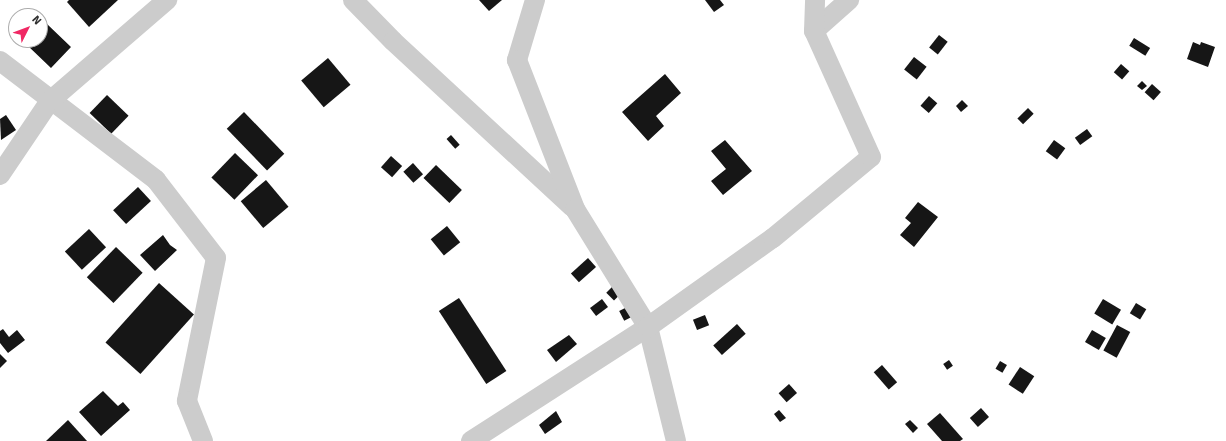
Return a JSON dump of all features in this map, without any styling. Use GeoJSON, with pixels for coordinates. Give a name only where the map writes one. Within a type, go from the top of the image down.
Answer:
{"type":"FeatureCollection","features":[{"type":"Feature","properties":{"kind":"street"},"geometry":{"type":"LineString","coordinates":[[0,175],[50,101],[167,0]]}},
{"type":"Feature","properties":{"kind":"street"},"geometry":{"type":"LineString","coordinates":[[353,0],[393,42],[575,209]]}},
{"type":"Feature","properties":{"kind":"street"},"geometry":{"type":"LineString","coordinates":[[535,0],[517,60],[575,209],[648,327],[676,441]]}},
{"type":"Feature","properties":{"kind":"street"},"geometry":{"type":"LineString","coordinates":[[471,441],[648,327],[773,238],[871,158],[814,31],[815,0]]}},
{"type":"Feature","properties":{"kind":"street"},"geometry":{"type":"LineString","coordinates":[[814,31],[849,0]]}},
{"type":"Feature","properties":{"kind":"street"},"geometry":{"type":"LineString","coordinates":[[0,60],[50,101],[156,180],[216,258],[187,401],[203,441]]}},
{"type":"Feature","properties":{"kind":"building"},"geometry":{"type":"Polygon","coordinates":[[[69,0],[118,0],[89,27],[67,2],[69,0]]]}},
{"type":"Feature","properties":{"kind":"building"},"geometry":{"type":"Polygon","coordinates":[[[479,0],[502,0],[489,11],[479,0]]]}},
{"type":"Feature","properties":{"kind":"building"},"geometry":{"type":"Polygon","coordinates":[[[705,0],[720,0],[724,5],[714,12],[705,0]]]}},
{"type":"Feature","properties":{"kind":"building"},"geometry":{"type":"Polygon","coordinates":[[[48,25],[71,47],[51,68],[30,48],[48,48],[48,25]]]}},
{"type":"Feature","properties":{"kind":"building"},"geometry":{"type":"Polygon","coordinates":[[[939,35],[948,42],[938,54],[929,48],[939,35]]]}},
{"type":"Feature","properties":{"kind":"building"},"geometry":{"type":"Polygon","coordinates":[[[1134,38],[1150,48],[1145,56],[1129,46],[1134,38]]]}},
{"type":"Feature","properties":{"kind":"building"},"geometry":{"type":"Polygon","coordinates":[[[1193,42],[1200,45],[1201,42],[1215,47],[1208,67],[1187,59],[1193,42]]]}},
{"type":"Feature","properties":{"kind":"building"},"geometry":{"type":"Polygon","coordinates":[[[914,57],[927,67],[917,79],[904,70],[914,57]]]}},
{"type":"Feature","properties":{"kind":"building"},"geometry":{"type":"Polygon","coordinates":[[[328,58],[350,85],[324,107],[301,80],[328,58]]]}},
{"type":"Feature","properties":{"kind":"building"},"geometry":{"type":"Polygon","coordinates":[[[1121,64],[1129,71],[1122,80],[1114,72],[1121,64]]]}},
{"type":"Feature","properties":{"kind":"building"},"geometry":{"type":"Polygon","coordinates":[[[665,74],[681,93],[656,116],[664,126],[648,141],[622,112],[665,74]]]}},
{"type":"Feature","properties":{"kind":"building"},"geometry":{"type":"Polygon","coordinates":[[[1142,81],[1147,86],[1142,90],[1137,86],[1142,81]]]}},
{"type":"Feature","properties":{"kind":"building"},"geometry":{"type":"Polygon","coordinates":[[[1152,84],[1161,92],[1154,100],[1145,92],[1152,84]]]}},
{"type":"Feature","properties":{"kind":"building"},"geometry":{"type":"Polygon","coordinates":[[[107,95],[129,116],[111,134],[90,113],[107,95]]]}},
{"type":"Feature","properties":{"kind":"building"},"geometry":{"type":"Polygon","coordinates":[[[929,96],[937,103],[929,113],[920,106],[929,96]]]}},
{"type":"Feature","properties":{"kind":"building"},"geometry":{"type":"Polygon","coordinates":[[[962,100],[968,106],[961,112],[956,106],[962,100]]]}},
{"type":"Feature","properties":{"kind":"building"},"geometry":{"type":"Polygon","coordinates":[[[1028,108],[1034,114],[1023,124],[1017,119],[1028,108]]]}},
{"type":"Feature","properties":{"kind":"building"},"geometry":{"type":"Polygon","coordinates":[[[244,112],[284,154],[267,170],[227,129],[244,112]]]}},
{"type":"Feature","properties":{"kind":"building"},"geometry":{"type":"Polygon","coordinates":[[[6,115],[16,130],[1,140],[0,119],[6,115]]]}},
{"type":"Feature","properties":{"kind":"building"},"geometry":{"type":"Polygon","coordinates":[[[1087,129],[1092,136],[1080,145],[1075,138],[1087,129]]]}},
{"type":"Feature","properties":{"kind":"building"},"geometry":{"type":"Polygon","coordinates":[[[451,135],[460,145],[455,149],[447,139],[451,135]]]}},
{"type":"Feature","properties":{"kind":"building"},"geometry":{"type":"Polygon","coordinates":[[[725,140],[752,171],[723,195],[711,181],[726,169],[711,151],[725,140]]]}},
{"type":"Feature","properties":{"kind":"building"},"geometry":{"type":"Polygon","coordinates":[[[1054,140],[1065,148],[1057,160],[1046,151],[1054,140]]]}},
{"type":"Feature","properties":{"kind":"building"},"geometry":{"type":"Polygon","coordinates":[[[235,153],[258,175],[234,200],[211,177],[235,153]]]}},
{"type":"Feature","properties":{"kind":"building"},"geometry":{"type":"Polygon","coordinates":[[[391,156],[402,166],[392,177],[381,167],[391,156]]]}},
{"type":"Feature","properties":{"kind":"building"},"geometry":{"type":"Polygon","coordinates":[[[413,163],[423,174],[413,183],[403,172],[413,163]]]}},
{"type":"Feature","properties":{"kind":"building"},"geometry":{"type":"Polygon","coordinates":[[[436,165],[462,190],[449,203],[423,178],[436,165]]]}},
{"type":"Feature","properties":{"kind":"building"},"geometry":{"type":"Polygon","coordinates":[[[266,180],[288,207],[263,228],[241,201],[266,180]]]}},
{"type":"Feature","properties":{"kind":"building"},"geometry":{"type":"Polygon","coordinates":[[[138,187],[151,201],[126,224],[113,210],[138,187]]]}},
{"type":"Feature","properties":{"kind":"building"},"geometry":{"type":"Polygon","coordinates":[[[918,202],[938,217],[914,247],[900,235],[911,223],[905,218],[918,202]]]}},
{"type":"Feature","properties":{"kind":"building"},"geometry":{"type":"Polygon","coordinates":[[[447,226],[460,242],[444,256],[431,239],[447,226]]]}},
{"type":"Feature","properties":{"kind":"building"},"geometry":{"type":"Polygon","coordinates":[[[89,229],[106,247],[82,270],[65,252],[89,229]]]}},
{"type":"Feature","properties":{"kind":"building"},"geometry":{"type":"Polygon","coordinates":[[[163,235],[170,245],[177,250],[155,271],[140,255],[163,235]]]}},
{"type":"Feature","properties":{"kind":"building"},"geometry":{"type":"Polygon","coordinates":[[[116,247],[143,273],[113,303],[87,277],[116,247]]]}},
{"type":"Feature","properties":{"kind":"building"},"geometry":{"type":"Polygon","coordinates":[[[588,258],[596,267],[579,282],[571,273],[588,258]]]}},
{"type":"Feature","properties":{"kind":"building"},"geometry":{"type":"Polygon","coordinates":[[[159,283],[194,314],[140,374],[105,342],[159,283]]]}},
{"type":"Feature","properties":{"kind":"building"},"geometry":{"type":"Polygon","coordinates":[[[614,285],[622,293],[614,301],[606,293],[614,285]]]}},
{"type":"Feature","properties":{"kind":"building"},"geometry":{"type":"Polygon","coordinates":[[[459,298],[506,371],[486,384],[439,311],[459,298]]]}},
{"type":"Feature","properties":{"kind":"building"},"geometry":{"type":"Polygon","coordinates":[[[602,299],[608,307],[596,316],[590,308],[602,299]]]}},
{"type":"Feature","properties":{"kind":"building"},"geometry":{"type":"Polygon","coordinates":[[[1103,299],[1121,310],[1112,324],[1094,314],[1103,299]]]}},
{"type":"Feature","properties":{"kind":"building"},"geometry":{"type":"Polygon","coordinates":[[[1136,303],[1146,309],[1140,319],[1130,313],[1136,303]]]}},
{"type":"Feature","properties":{"kind":"building"},"geometry":{"type":"Polygon","coordinates":[[[629,306],[634,316],[624,321],[619,311],[629,306]]]}},
{"type":"Feature","properties":{"kind":"building"},"geometry":{"type":"Polygon","coordinates":[[[705,315],[709,325],[697,330],[693,320],[705,315]]]}},
{"type":"Feature","properties":{"kind":"building"},"geometry":{"type":"Polygon","coordinates":[[[737,324],[746,334],[722,355],[713,345],[737,324]]]}},
{"type":"Feature","properties":{"kind":"building"},"geometry":{"type":"Polygon","coordinates":[[[1117,325],[1130,332],[1117,358],[1103,351],[1117,325]]]}},
{"type":"Feature","properties":{"kind":"building"},"geometry":{"type":"Polygon","coordinates":[[[3,329],[9,337],[17,330],[25,340],[8,353],[0,343],[0,331],[3,329]]]}},
{"type":"Feature","properties":{"kind":"building"},"geometry":{"type":"Polygon","coordinates":[[[1092,330],[1106,338],[1099,350],[1085,342],[1092,330]]]}},
{"type":"Feature","properties":{"kind":"building"},"geometry":{"type":"Polygon","coordinates":[[[569,335],[577,344],[556,362],[547,350],[569,335]]]}},
{"type":"Feature","properties":{"kind":"building"},"geometry":{"type":"Polygon","coordinates":[[[0,354],[7,361],[0,368],[0,354]]]}},
{"type":"Feature","properties":{"kind":"building"},"geometry":{"type":"Polygon","coordinates":[[[949,360],[953,366],[947,370],[943,364],[949,360]]]}},
{"type":"Feature","properties":{"kind":"building"},"geometry":{"type":"Polygon","coordinates":[[[1000,361],[1007,365],[1002,373],[996,369],[1000,361]]]}},
{"type":"Feature","properties":{"kind":"building"},"geometry":{"type":"Polygon","coordinates":[[[882,365],[897,382],[889,390],[874,372],[882,365]]]}},
{"type":"Feature","properties":{"kind":"building"},"geometry":{"type":"Polygon","coordinates":[[[1020,367],[1034,376],[1023,394],[1009,385],[1020,367]]]}},
{"type":"Feature","properties":{"kind":"building"},"geometry":{"type":"Polygon","coordinates":[[[789,384],[797,393],[787,402],[779,393],[789,384]]]}},
{"type":"Feature","properties":{"kind":"building"},"geometry":{"type":"Polygon","coordinates":[[[103,391],[118,406],[123,402],[130,410],[101,436],[79,412],[103,391]]]}},
{"type":"Feature","properties":{"kind":"building"},"geometry":{"type":"Polygon","coordinates":[[[981,408],[989,417],[978,427],[970,418],[981,408]]]}},
{"type":"Feature","properties":{"kind":"building"},"geometry":{"type":"Polygon","coordinates":[[[779,410],[786,418],[780,422],[774,414],[779,410]]]}},
{"type":"Feature","properties":{"kind":"building"},"geometry":{"type":"Polygon","coordinates":[[[556,411],[562,422],[545,434],[539,425],[556,411]]]}},
{"type":"Feature","properties":{"kind":"building"},"geometry":{"type":"Polygon","coordinates":[[[940,413],[963,439],[960,441],[942,441],[927,424],[940,413]]]}},
{"type":"Feature","properties":{"kind":"building"},"geometry":{"type":"Polygon","coordinates":[[[68,420],[87,441],[46,441],[68,420]]]}},
{"type":"Feature","properties":{"kind":"building"},"geometry":{"type":"Polygon","coordinates":[[[910,420],[918,428],[913,433],[905,424],[910,420]]]}}]}
